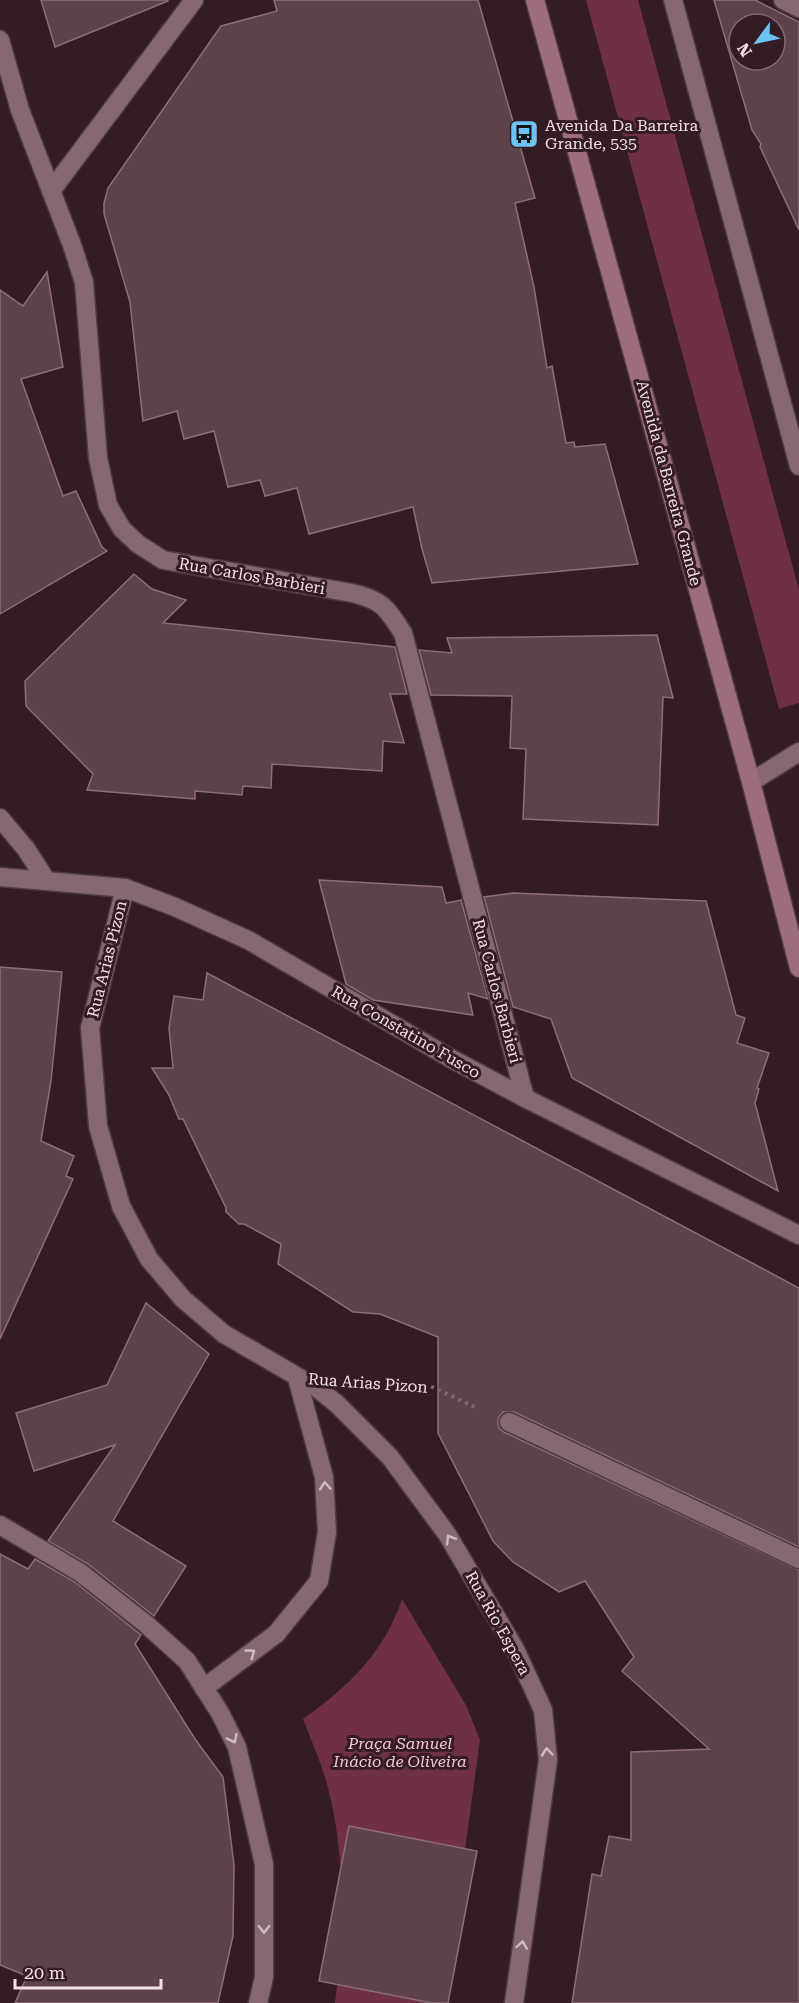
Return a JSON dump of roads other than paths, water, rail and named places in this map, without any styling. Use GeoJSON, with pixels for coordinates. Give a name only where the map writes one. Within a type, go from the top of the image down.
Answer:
{"type":"FeatureCollection","features":[{"type":"Feature","properties":{"kind":"main road","name":"Avenida da Barreira Grande"},"geometry":{"type":"LineString","coordinates":[[535,0],[751,782],[799,967]]}},
{"type":"Feature","properties":{"kind":"street"},"geometry":{"type":"LineString","coordinates":[[51,191],[194,0]]}},
{"type":"Feature","properties":{"kind":"street"},"geometry":{"type":"LineString","coordinates":[[673,0],[799,466]]}},
{"type":"Feature","properties":{"kind":"street"},"geometry":{"type":"LineString","coordinates":[[783,0],[799,8]]}},
{"type":"Feature","properties":{"kind":"street","name":"Rua Carlos Barbieri"},"geometry":{"type":"LineString","coordinates":[[0,40],[20,110],[84,282],[98,458],[108,505],[122,529],[138,544],[163,560],[372,598],[388,610],[403,633],[525,1098]]}},
{"type":"Feature","properties":{"kind":"street"},"geometry":{"type":"LineString","coordinates":[[751,782],[799,752]]}},
{"type":"Feature","properties":{"kind":"street"},"geometry":{"type":"LineString","coordinates":[[0,818],[26,849],[46,880]]}},
{"type":"Feature","properties":{"kind":"street","name":"Rua Constatino Fusco"},"geometry":{"type":"LineString","coordinates":[[0,877],[125,888],[175,907],[248,940],[450,1058],[525,1098],[799,1235]]}},
{"type":"Feature","properties":{"kind":"street","name":"Rua Arias Pizon"},"geometry":{"type":"LineString","coordinates":[[125,888],[90,1028],[98,1126],[121,1206],[149,1259],[183,1299],[224,1334],[297,1378]]}},
{"type":"Feature","properties":{"kind":"street"},"geometry":{"type":"LineString","coordinates":[[204,1688],[276,1635],[319,1581],[327,1532],[324,1477],[297,1378]]}},
{"type":"Feature","properties":{"kind":"street","name":"Rua Rio Espera"},"geometry":{"type":"LineString","coordinates":[[297,1378],[316,1388],[337,1404],[390,1457],[447,1534],[515,1649],[543,1710],[548,1760],[514,2003]]}},
{"type":"Feature","properties":{"kind":"street"},"geometry":{"type":"LineString","coordinates":[[509,1422],[799,1559]]}},
{"type":"Feature","properties":{"kind":"street"},"geometry":{"type":"LineString","coordinates":[[0,1525],[81,1573],[146,1624],[187,1661],[220,1713],[237,1747],[264,1864],[264,1977],[258,2003]]}},
{"type":"Feature","properties":{"kind":"place","name":"Avenida Da Barreira Grande, 535"},"geometry":{"type":"Point","coordinates":[524,134]}},
{"type":"Feature","properties":{"kind":"park label","name":"Praça Samuel Inácio de Oliveira"},"geometry":{"type":"Point","coordinates":[400,1752]}}]}
